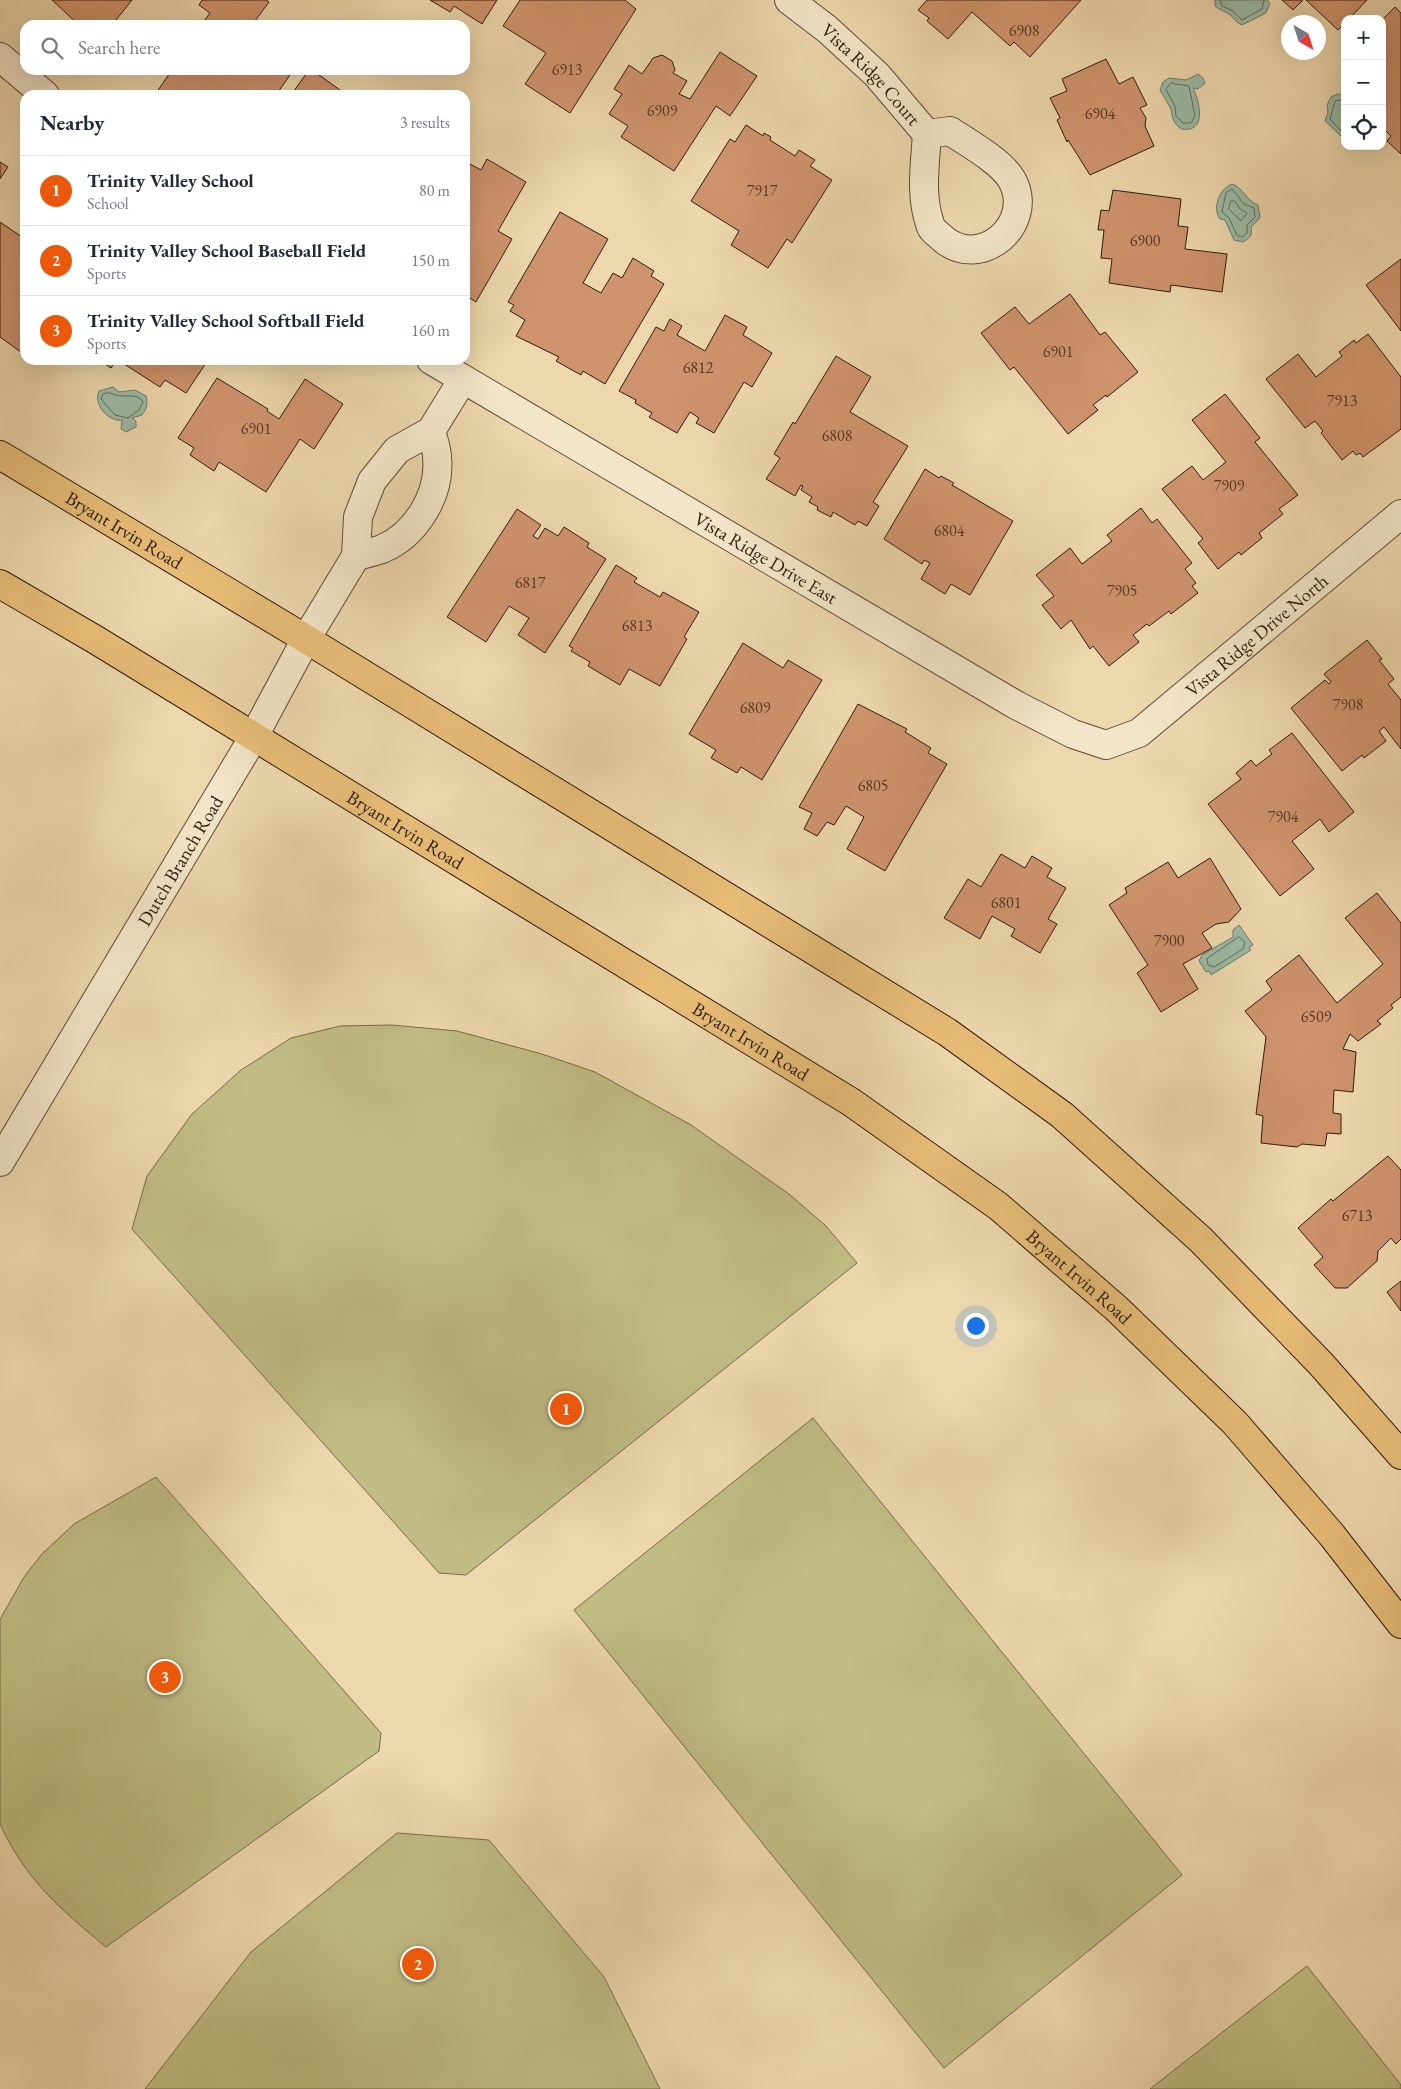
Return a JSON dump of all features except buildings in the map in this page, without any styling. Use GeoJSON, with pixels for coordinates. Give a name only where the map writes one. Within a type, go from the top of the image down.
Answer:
{"type":"FeatureCollection","features":[{"type":"Feature","properties":{"kind":"main road","name":"Bryant Irvin Road"},"geometry":{"type":"LineString","coordinates":[[0,455],[306,639],[947,1032],[1062,1115],[1201,1240],[1321,1364],[1401,1455]]}},
{"type":"Feature","properties":{"kind":"main road","name":"Bryant Irvin Road"},"geometry":{"type":"LineString","coordinates":[[0,584],[96,640],[253,738],[851,1102],[998,1206],[1116,1308],[1235,1423],[1331,1534],[1401,1624]]}},
{"type":"Feature","properties":{"kind":"street","name":"Vista Ridge Court"},"geometry":{"type":"LineString","coordinates":[[789,0],[827,29],[877,75],[927,134]]}},
{"type":"Feature","properties":{"kind":"street"},"geometry":{"type":"LineString","coordinates":[[0,57],[20,74]]}},
{"type":"Feature","properties":{"kind":"street"},"geometry":{"type":"LineString","coordinates":[[21,75],[39,90]]}},
{"type":"Feature","properties":{"kind":"street","name":"Vista Ridge Drive East"},"geometry":{"type":"LineString","coordinates":[[439,365],[1016,705],[1073,734],[1106,745]]}},
{"type":"Feature","properties":{"kind":"street"},"geometry":{"type":"LineString","coordinates":[[356,556],[383,549],[406,533],[424,512],[435,486],[438,458],[432,431],[463,379]]}},
{"type":"Feature","properties":{"kind":"street","name":"Dutch Branch Road"},"geometry":{"type":"LineString","coordinates":[[0,1162],[253,738],[306,639],[356,556],[358,517],[372,480],[397,450],[432,431]]}},
{"type":"Feature","properties":{"kind":"street","name":"Vista Ridge Drive North"},"geometry":{"type":"LineString","coordinates":[[1106,745],[1139,733],[1401,514]]}},
{"type":"Feature","properties":{"kind":"shaded area"},"geometry":{"type":"Polygon","coordinates":[[[392,1025],[457,1031],[542,1054],[595,1072],[691,1125],[789,1194],[826,1226],[857,1263],[466,1575],[439,1573],[132,1229],[147,1176],[192,1114],[241,1070],[291,1038],[340,1026],[392,1025]]]}},
{"type":"Feature","properties":{"kind":"shaded area"},"geometry":{"type":"Polygon","coordinates":[[[813,1418],[1182,1875],[944,2068],[574,1610],[813,1418]]]}},
{"type":"Feature","properties":{"kind":"shaded area"},"geometry":{"type":"Polygon","coordinates":[[[156,1477],[381,1733],[379,1751],[106,1947],[45,1892],[21,1861],[0,1824],[0,1620],[24,1577],[42,1554],[74,1524],[156,1477]]]}},
{"type":"Feature","properties":{"kind":"shaded area"},"geometry":{"type":"Polygon","coordinates":[[[397,1833],[489,1840],[604,1977],[660,2089],[145,2089],[251,1952],[397,1833]]]}},
{"type":"Feature","properties":{"kind":"shaded area"},"geometry":{"type":"Polygon","coordinates":[[[1307,1966],[1401,2085],[1401,2089],[1150,2089],[1307,1966]]]}},
{"type":"Feature","properties":{"kind":"water"},"geometry":{"type":"Polygon","coordinates":[[[1215,0],[1267,0],[1270,3],[1266,13],[1242,25],[1229,14],[1215,6],[1215,0]]]}},
{"type":"Feature","properties":{"kind":"water"},"geometry":{"type":"Polygon","coordinates":[[[1198,74],[1205,83],[1198,89],[1193,88],[1198,104],[1198,122],[1195,126],[1186,130],[1179,127],[1175,122],[1170,107],[1160,90],[1163,82],[1169,78],[1186,80],[1198,74]]]}},
{"type":"Feature","properties":{"kind":"water"},"geometry":{"type":"Polygon","coordinates":[[[1341,94],[1341,136],[1325,121],[1328,112],[1327,105],[1331,97],[1341,94]]]}},
{"type":"Feature","properties":{"kind":"water"},"geometry":{"type":"Polygon","coordinates":[[[1232,184],[1240,189],[1253,203],[1258,205],[1260,218],[1251,227],[1252,232],[1250,236],[1243,242],[1234,240],[1225,220],[1220,219],[1217,210],[1220,194],[1227,186],[1232,184]]]}},
{"type":"Feature","properties":{"kind":"water"},"geometry":{"type":"Polygon","coordinates":[[[113,387],[119,392],[135,390],[146,396],[147,406],[144,413],[132,418],[136,421],[136,427],[126,432],[121,429],[122,420],[117,420],[107,415],[98,401],[99,391],[113,387]]]}},
{"type":"Feature","properties":{"kind":"water"},"geometry":{"type":"Polygon","coordinates":[[[1239,925],[1253,945],[1249,947],[1251,950],[1211,975],[1209,971],[1206,972],[1199,961],[1202,955],[1233,937],[1233,930],[1239,925]]]}},
{"type":"Feature","properties":{"kind":"place","name":"Trinity Valley School"},"geometry":{"type":"Point","coordinates":[566,1409]}},
{"type":"Feature","properties":{"kind":"place","name":"Trinity Valley School Softball Field"},"geometry":{"type":"Point","coordinates":[165,1677]}},
{"type":"Feature","properties":{"kind":"place","name":"Trinity Valley School Baseball Field"},"geometry":{"type":"Point","coordinates":[418,1964]}}]}
